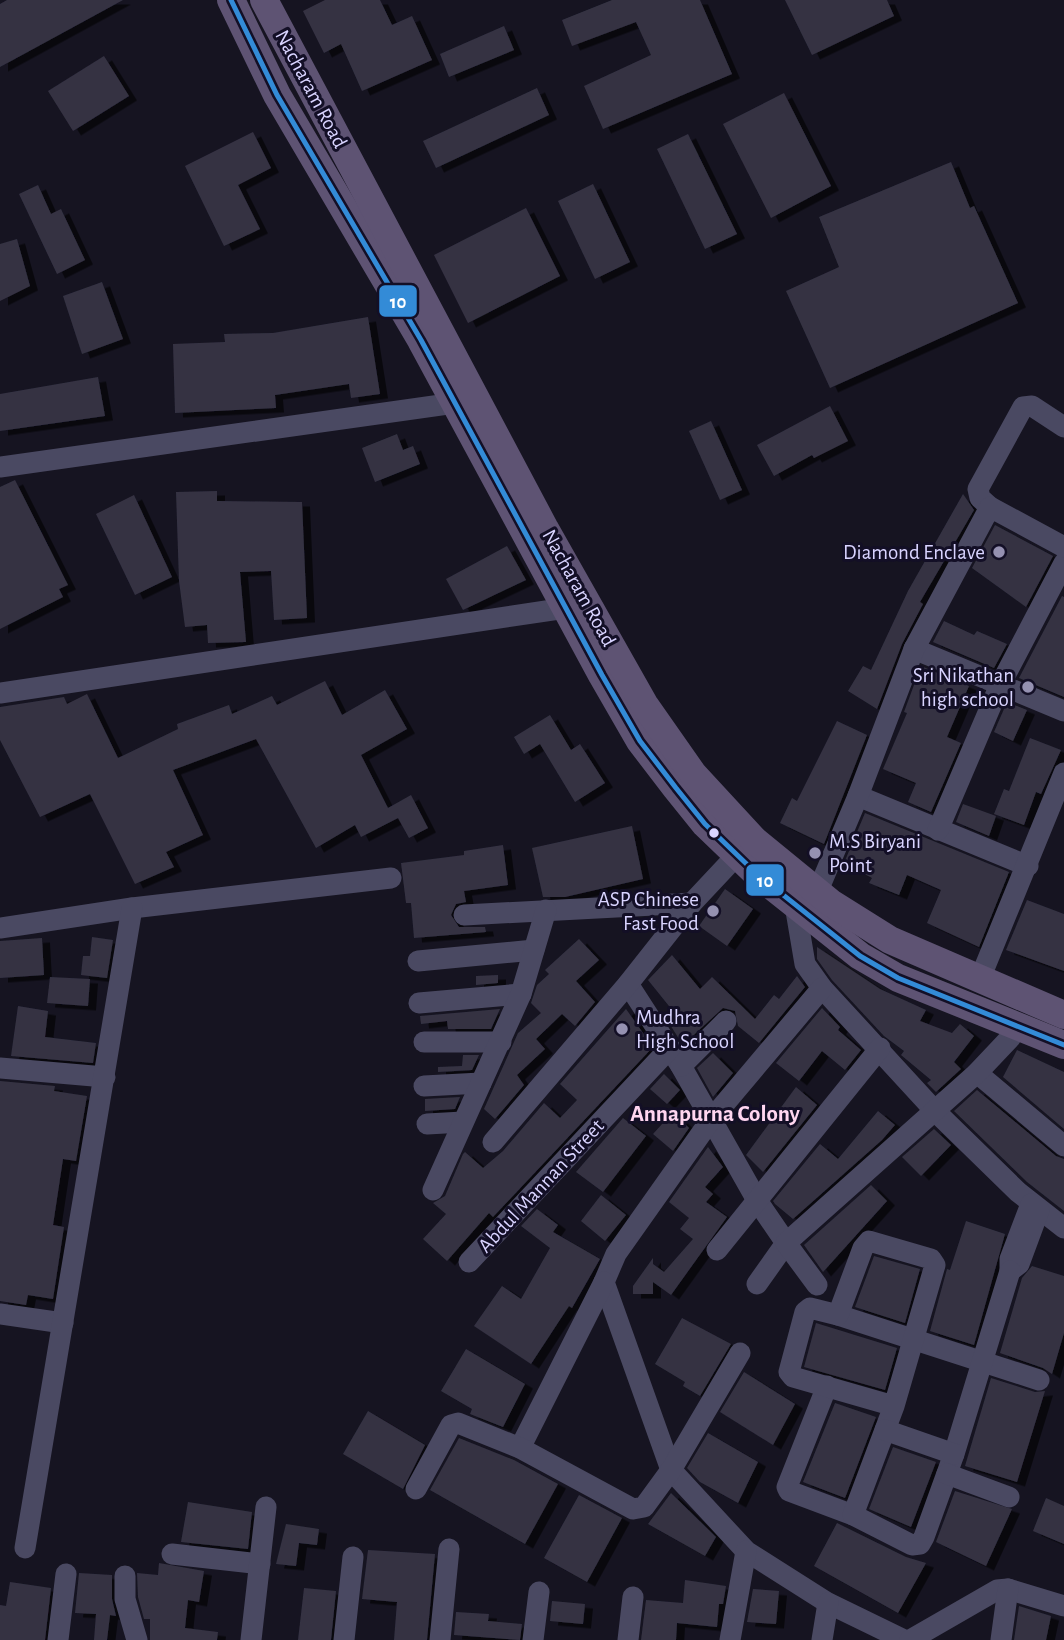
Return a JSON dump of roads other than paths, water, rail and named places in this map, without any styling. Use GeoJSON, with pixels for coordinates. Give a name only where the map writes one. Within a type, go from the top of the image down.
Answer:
{"type":"FeatureCollection","features":[{"type":"Feature","properties":{"kind":"main road","name":"Nacharam Road"},"geometry":{"type":"LineString","coordinates":[[231,0],[277,95],[384,275],[455,403],[576,603],[693,774],[860,957],[898,978],[1064,1045]]}},
{"type":"Feature","properties":{"kind":"main road","name":"Nacharam Road"},"geometry":{"type":"LineString","coordinates":[[264,0],[545,529],[640,741],[705,824],[737,855],[806,899],[979,981],[1064,1015]]}},
{"type":"Feature","properties":{"kind":"street"},"geometry":{"type":"LineString","coordinates":[[0,467],[455,403]]}},
{"type":"Feature","properties":{"kind":"street"},"geometry":{"type":"LineString","coordinates":[[1064,427],[1032,407],[1023,407],[978,489],[980,498],[990,507],[1064,547]]}},
{"type":"Feature","properties":{"kind":"street"},"geometry":{"type":"LineString","coordinates":[[990,507],[914,649],[858,796],[806,899],[805,964],[822,988],[880,1048],[935,1111],[1035,1207],[1064,1228]]}},
{"type":"Feature","properties":{"kind":"street"},"geometry":{"type":"LineString","coordinates":[[938,830],[999,687],[1064,563]]}},
{"type":"Feature","properties":{"kind":"street"},"geometry":{"type":"LineString","coordinates":[[0,693],[576,603]]}},
{"type":"Feature","properties":{"kind":"street"},"geometry":{"type":"LineString","coordinates":[[914,649],[999,687],[1064,711]]}},
{"type":"Feature","properties":{"kind":"street"},"geometry":{"type":"LineString","coordinates":[[979,981],[1064,773]]}},
{"type":"Feature","properties":{"kind":"street"},"geometry":{"type":"LineString","coordinates":[[858,796],[1028,866]]}},
{"type":"Feature","properties":{"kind":"street"},"geometry":{"type":"LineString","coordinates":[[493,1142],[628,984],[692,903],[737,855]]}},
{"type":"Feature","properties":{"kind":"street"},"geometry":{"type":"LineString","coordinates":[[0,929],[132,908],[391,878]]}},
{"type":"Feature","properties":{"kind":"street"},"geometry":{"type":"LineString","coordinates":[[464,915],[692,903]]}},
{"type":"Feature","properties":{"kind":"street"},"geometry":{"type":"LineString","coordinates":[[25,1548],[106,1077],[132,908]]}},
{"type":"Feature","properties":{"kind":"street"},"geometry":{"type":"LineString","coordinates":[[433,1190],[521,995],[545,909]]}},
{"type":"Feature","properties":{"kind":"street"},"geometry":{"type":"LineString","coordinates":[[418,961],[534,950]]}},
{"type":"Feature","properties":{"kind":"street"},"geometry":{"type":"LineString","coordinates":[[628,984],[676,1057],[758,1202],[817,1285]]}},
{"type":"Feature","properties":{"kind":"street"},"geometry":{"type":"LineString","coordinates":[[520,1448],[616,1254],[710,1121],[822,988]]}},
{"type":"Feature","properties":{"kind":"street"},"geometry":{"type":"LineString","coordinates":[[419,1003],[521,995]]}},
{"type":"Feature","properties":{"kind":"street","name":"Abdul Mannan Street"},"geometry":{"type":"LineString","coordinates":[[469,1262],[676,1057],[726,1021]]}},
{"type":"Feature","properties":{"kind":"street"},"geometry":{"type":"LineString","coordinates":[[757,1284],[786,1243],[977,1073],[1011,1037]]}},
{"type":"Feature","properties":{"kind":"street"},"geometry":{"type":"LineString","coordinates":[[424,1042],[501,1042]]}},
{"type":"Feature","properties":{"kind":"street"},"geometry":{"type":"LineString","coordinates":[[717,1250],[880,1048]]}},
{"type":"Feature","properties":{"kind":"street"},"geometry":{"type":"LineString","coordinates":[[0,1068],[106,1077]]}},
{"type":"Feature","properties":{"kind":"street"},"geometry":{"type":"LineString","coordinates":[[977,1073],[1064,1146]]}},
{"type":"Feature","properties":{"kind":"street"},"geometry":{"type":"LineString","coordinates":[[424,1086],[481,1083]]}},
{"type":"Feature","properties":{"kind":"street"},"geometry":{"type":"LineString","coordinates":[[427,1124],[463,1122]]}},
{"type":"Feature","properties":{"kind":"street"},"geometry":{"type":"LineString","coordinates":[[827,1385],[787,1487],[789,1491],[853,1515],[912,1545],[920,1544],[951,1464],[1010,1271],[1019,1264],[1035,1207]]}},
{"type":"Feature","properties":{"kind":"street"},"geometry":{"type":"LineString","coordinates":[[838,1315],[863,1248],[869,1241],[931,1259],[934,1271],[894,1406],[853,1515]]}},
{"type":"Feature","properties":{"kind":"street"},"geometry":{"type":"LineString","coordinates":[[604,1282],[671,1470],[746,1551],[828,1604],[904,1640]]}},
{"type":"Feature","properties":{"kind":"street"},"geometry":{"type":"LineString","coordinates":[[894,1406],[793,1377],[789,1372],[789,1362],[805,1312],[810,1308],[838,1315],[1039,1380]]}},
{"type":"Feature","properties":{"kind":"street"},"geometry":{"type":"LineString","coordinates":[[0,1314],[63,1323]]}},
{"type":"Feature","properties":{"kind":"street"},"geometry":{"type":"LineString","coordinates":[[416,1489],[451,1425],[470,1426],[520,1448],[638,1510],[644,1507],[671,1470],[740,1353]]}},
{"type":"Feature","properties":{"kind":"street"},"geometry":{"type":"LineString","coordinates":[[885,1430],[1009,1497]]}},
{"type":"Feature","properties":{"kind":"street"},"geometry":{"type":"LineString","coordinates":[[251,1640],[266,1507]]}},
{"type":"Feature","properties":{"kind":"street"},"geometry":{"type":"LineString","coordinates":[[440,1640],[449,1549]]}},
{"type":"Feature","properties":{"kind":"street"},"geometry":{"type":"LineString","coordinates":[[730,1640],[746,1551]]}},
{"type":"Feature","properties":{"kind":"street"},"geometry":{"type":"LineString","coordinates":[[172,1554],[260,1564]]}},
{"type":"Feature","properties":{"kind":"street"},"geometry":{"type":"LineString","coordinates":[[344,1640],[353,1557]]}},
{"type":"Feature","properties":{"kind":"street"},"geometry":{"type":"LineString","coordinates":[[58,1640],[66,1574]]}},
{"type":"Feature","properties":{"kind":"street"},"geometry":{"type":"LineString","coordinates":[[125,1576],[125,1599],[137,1640]]}},
{"type":"Feature","properties":{"kind":"street"},"geometry":{"type":"LineString","coordinates":[[910,1640],[997,1590],[1008,1589],[1064,1606]]}},
{"type":"Feature","properties":{"kind":"street"},"geometry":{"type":"LineString","coordinates":[[1001,1640],[1008,1589]]}},
{"type":"Feature","properties":{"kind":"street"},"geometry":{"type":"LineString","coordinates":[[533,1640],[539,1592]]}},
{"type":"Feature","properties":{"kind":"street"},"geometry":{"type":"LineString","coordinates":[[628,1640],[633,1597]]}},
{"type":"Feature","properties":{"kind":"street"},"geometry":{"type":"LineString","coordinates":[[822,1640],[828,1604]]}},
{"type":"Feature","properties":{"kind":"place","name":"Diamond Enclave"},"geometry":{"type":"Point","coordinates":[999,552]}},
{"type":"Feature","properties":{"kind":"place","name":"Sri Nikathan high school"},"geometry":{"type":"Point","coordinates":[1028,687]}},
{"type":"Feature","properties":{"kind":"place","name":"M.S Biryani Point"},"geometry":{"type":"Point","coordinates":[815,853]}},
{"type":"Feature","properties":{"kind":"place","name":"ASP Chinese Fast Food"},"geometry":{"type":"Point","coordinates":[713,911]}},
{"type":"Feature","properties":{"kind":"place","name":"Mudhra High School"},"geometry":{"type":"Point","coordinates":[622,1029]}},
{"type":"Feature","properties":{"kind":"district","name":"Annapurna Colony"},"geometry":{"type":"Point","coordinates":[715,1114]}}]}
